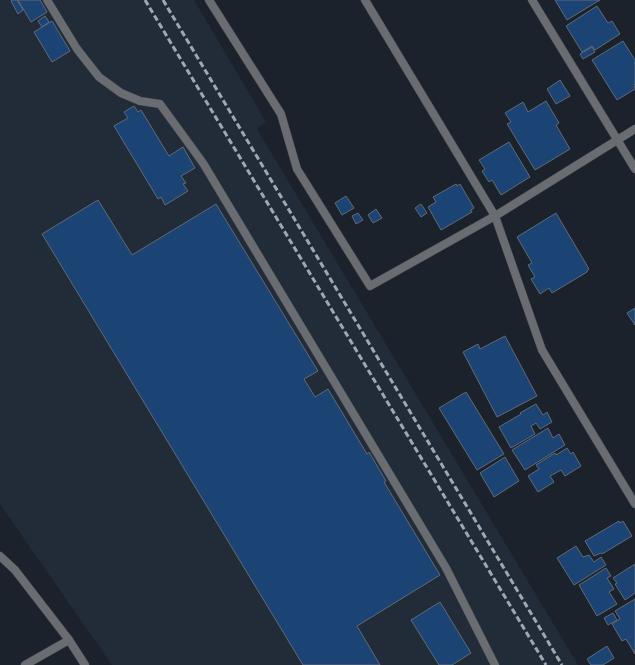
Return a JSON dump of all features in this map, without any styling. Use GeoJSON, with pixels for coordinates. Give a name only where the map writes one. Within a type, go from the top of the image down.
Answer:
{"type":"FeatureCollection","features":[{"type":"Feature","properties":{"kind":"street"},"geometry":{"type":"LineString","coordinates":[[47,0],[77,49],[99,77],[121,93],[140,101],[160,104],[203,163],[446,568],[494,665]]}},
{"type":"Feature","properties":{"kind":"street"},"geometry":{"type":"LineString","coordinates":[[209,0],[281,114],[297,169],[370,286],[495,216],[635,129]]}},
{"type":"Feature","properties":{"kind":"street"},"geometry":{"type":"LineString","coordinates":[[365,0],[495,216],[542,350],[635,504]]}},
{"type":"Feature","properties":{"kind":"street"},"geometry":{"type":"LineString","coordinates":[[532,0],[635,169]]}},
{"type":"Feature","properties":{"kind":"street"},"geometry":{"type":"LineString","coordinates":[[0,556],[15,570],[69,640],[85,665]]}},
{"type":"Feature","properties":{"kind":"street"},"geometry":{"type":"LineString","coordinates":[[25,665],[69,640]]}},
{"type":"Feature","properties":{"kind":"shaded area"},"geometry":{"type":"Polygon","coordinates":[[[0,0],[194,0],[266,122],[257,129],[578,665],[112,665],[0,504],[0,0]]]}},
{"type":"Feature","properties":{"kind":"building"},"geometry":{"type":"Polygon","coordinates":[[[17,0],[23,10],[18,14],[11,1],[17,0]]]}},
{"type":"Feature","properties":{"kind":"building"},"geometry":{"type":"Polygon","coordinates":[[[18,0],[40,0],[47,12],[31,22],[18,0]]]}},
{"type":"Feature","properties":{"kind":"building"},"geometry":{"type":"Polygon","coordinates":[[[555,0],[600,0],[567,20],[555,0]]]}},
{"type":"Feature","properties":{"kind":"building"},"geometry":{"type":"Polygon","coordinates":[[[597,6],[608,23],[612,21],[620,34],[595,50],[592,46],[582,52],[566,26],[597,6]]]}},
{"type":"Feature","properties":{"kind":"building"},"geometry":{"type":"Polygon","coordinates":[[[45,16],[49,22],[42,27],[38,21],[45,16]]]}},
{"type":"Feature","properties":{"kind":"building"},"geometry":{"type":"Polygon","coordinates":[[[52,21],[70,51],[52,62],[34,32],[52,21]]]}},
{"type":"Feature","properties":{"kind":"building"},"geometry":{"type":"Polygon","coordinates":[[[623,41],[635,60],[635,89],[617,100],[592,60],[623,41]]]}},
{"type":"Feature","properties":{"kind":"building"},"geometry":{"type":"Polygon","coordinates":[[[592,47],[595,52],[583,59],[580,54],[592,47]]]}},
{"type":"Feature","properties":{"kind":"building"},"geometry":{"type":"Polygon","coordinates":[[[560,80],[570,96],[556,104],[547,89],[560,80]]]}},
{"type":"Feature","properties":{"kind":"building"},"geometry":{"type":"Polygon","coordinates":[[[546,101],[559,123],[556,125],[570,149],[535,170],[507,124],[511,122],[505,113],[523,102],[528,112],[546,101]]]}},
{"type":"Feature","properties":{"kind":"building"},"geometry":{"type":"Polygon","coordinates":[[[134,106],[138,112],[141,110],[169,156],[183,147],[195,168],[181,176],[186,183],[183,184],[188,191],[165,205],[161,197],[158,199],[114,126],[128,118],[124,112],[134,106]]]}},
{"type":"Feature","properties":{"kind":"building"},"geometry":{"type":"Polygon","coordinates":[[[509,142],[530,177],[501,195],[492,180],[489,182],[482,171],[485,169],[479,160],[509,142]]]}},
{"type":"Feature","properties":{"kind":"building"},"geometry":{"type":"Polygon","coordinates":[[[456,184],[457,186],[460,184],[474,208],[471,210],[472,212],[441,230],[428,207],[436,202],[433,197],[456,184]]]}},
{"type":"Feature","properties":{"kind":"building"},"geometry":{"type":"Polygon","coordinates":[[[346,196],[354,208],[342,215],[335,203],[346,196]]]}},
{"type":"Feature","properties":{"kind":"building"},"geometry":{"type":"Polygon","coordinates":[[[98,200],[132,255],[216,204],[318,371],[304,379],[315,397],[328,389],[367,454],[369,452],[386,481],[384,482],[440,575],[357,626],[380,665],[303,665],[42,234],[98,200]]]}},
{"type":"Feature","properties":{"kind":"building"},"geometry":{"type":"Polygon","coordinates":[[[421,204],[427,213],[421,217],[415,208],[421,204]]]}},
{"type":"Feature","properties":{"kind":"building"},"geometry":{"type":"Polygon","coordinates":[[[376,209],[382,218],[373,223],[368,215],[376,209]]]}},
{"type":"Feature","properties":{"kind":"building"},"geometry":{"type":"Polygon","coordinates":[[[358,213],[363,220],[356,224],[352,216],[358,213]]]}},
{"type":"Feature","properties":{"kind":"building"},"geometry":{"type":"Polygon","coordinates":[[[556,213],[589,269],[587,272],[552,293],[549,288],[540,294],[531,279],[535,277],[528,265],[532,263],[517,237],[556,213]]]}},
{"type":"Feature","properties":{"kind":"building"},"geometry":{"type":"Polygon","coordinates":[[[635,308],[635,325],[627,313],[635,308]]]}},
{"type":"Feature","properties":{"kind":"building"},"geometry":{"type":"Polygon","coordinates":[[[505,336],[537,396],[497,417],[463,352],[478,344],[480,349],[505,336]]]}},
{"type":"Feature","properties":{"kind":"building"},"geometry":{"type":"Polygon","coordinates":[[[466,392],[504,454],[477,470],[439,408],[466,392]]]}},
{"type":"Feature","properties":{"kind":"building"},"geometry":{"type":"Polygon","coordinates":[[[536,404],[543,415],[547,412],[552,422],[540,429],[536,423],[531,426],[535,434],[511,448],[499,427],[536,404]]]}},
{"type":"Feature","properties":{"kind":"building"},"geometry":{"type":"Polygon","coordinates":[[[548,428],[553,438],[559,434],[565,445],[525,470],[512,450],[548,428]]]}},
{"type":"Feature","properties":{"kind":"building"},"geometry":{"type":"Polygon","coordinates":[[[567,448],[571,454],[573,452],[581,466],[565,476],[561,470],[550,476],[554,482],[538,492],[528,476],[539,469],[536,465],[555,453],[556,455],[567,448]]]}},
{"type":"Feature","properties":{"kind":"building"},"geometry":{"type":"Polygon","coordinates":[[[505,457],[519,481],[494,497],[480,473],[505,457]]]}},
{"type":"Feature","properties":{"kind":"building"},"geometry":{"type":"Polygon","coordinates":[[[619,521],[620,523],[623,521],[632,536],[602,554],[601,553],[594,556],[585,541],[619,521]]]}},
{"type":"Feature","properties":{"kind":"building"},"geometry":{"type":"Polygon","coordinates":[[[576,546],[583,557],[589,555],[594,562],[601,557],[606,565],[574,585],[557,558],[576,546]]]}},
{"type":"Feature","properties":{"kind":"building"},"geometry":{"type":"Polygon","coordinates":[[[635,564],[635,593],[625,600],[613,578],[635,564]]]}},
{"type":"Feature","properties":{"kind":"building"},"geometry":{"type":"Polygon","coordinates":[[[606,568],[611,576],[607,578],[614,589],[609,592],[617,604],[597,616],[579,585],[606,568]]]}},
{"type":"Feature","properties":{"kind":"building"},"geometry":{"type":"Polygon","coordinates":[[[635,599],[635,654],[626,639],[622,641],[612,624],[620,619],[615,611],[635,599]]]}},
{"type":"Feature","properties":{"kind":"building"},"geometry":{"type":"Polygon","coordinates":[[[440,602],[471,653],[452,665],[439,665],[411,620],[440,602]]]}},
{"type":"Feature","properties":{"kind":"building"},"geometry":{"type":"Polygon","coordinates":[[[613,613],[617,620],[608,625],[604,618],[613,613]]]}},
{"type":"Feature","properties":{"kind":"building"},"geometry":{"type":"Polygon","coordinates":[[[607,646],[614,658],[603,665],[591,665],[587,659],[607,646]]]}},
{"type":"Feature","properties":{"kind":"railway"},"geometry":{"type":"LineString","coordinates":[[145,0],[546,665]]}},
{"type":"Feature","properties":{"kind":"railway"},"geometry":{"type":"LineString","coordinates":[[163,0],[562,665]]}}]}
